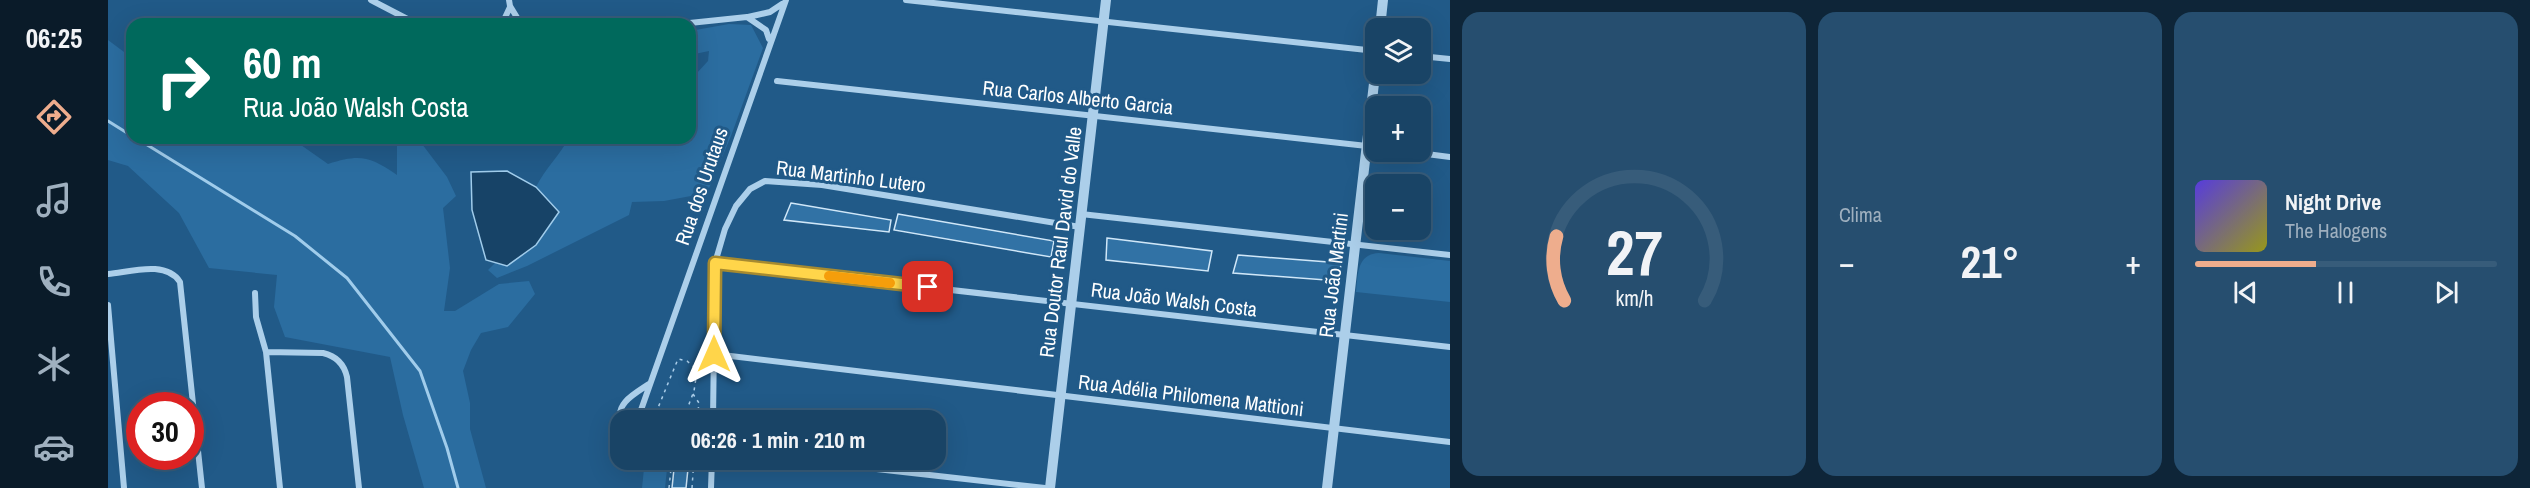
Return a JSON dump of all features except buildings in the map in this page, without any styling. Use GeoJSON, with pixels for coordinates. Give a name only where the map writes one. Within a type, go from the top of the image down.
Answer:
{"type":"FeatureCollection","features":[{"type":"Feature","properties":{"kind":"street"},"geometry":{"type":"LineString","coordinates":[[370,0],[405,18]]}},
{"type":"Feature","properties":{"kind":"street"},"geometry":{"type":"LineString","coordinates":[[696,22],[770,12],[780,7],[785,0]]}},
{"type":"Feature","properties":{"kind":"street","name":"Rua dos Urutaus"},"geometry":{"type":"LineString","coordinates":[[641,410],[785,0]]}},
{"type":"Feature","properties":{"kind":"street"},"geometry":{"type":"LineString","coordinates":[[906,0],[1365,50]]}},
{"type":"Feature","properties":{"kind":"street","name":"Rua Doutor Raul David do Valle"},"geometry":{"type":"LineString","coordinates":[[1048,488],[1106,0]]}},
{"type":"Feature","properties":{"kind":"street"},"geometry":{"type":"LineString","coordinates":[[1381,18],[1383,0]]}},
{"type":"Feature","properties":{"kind":"street"},"geometry":{"type":"LineString","coordinates":[[504,18],[509,3]]}},
{"type":"Feature","properties":{"kind":"street"},"geometry":{"type":"LineString","coordinates":[[509,3],[518,18]]}},
{"type":"Feature","properties":{"kind":"street"},"geometry":{"type":"LineString","coordinates":[[747,17],[766,30],[770,36],[767,48]]}},
{"type":"Feature","properties":{"kind":"street"},"geometry":{"type":"LineString","coordinates":[[1431,57],[1450,59]]}},
{"type":"Feature","properties":{"kind":"street","name":"Rua Carlos Alberto Garcia"},"geometry":{"type":"LineString","coordinates":[[777,81],[1365,145]]}},
{"type":"Feature","properties":{"kind":"street"},"geometry":{"type":"LineString","coordinates":[[1431,155],[1450,157]]}},
{"type":"Feature","properties":{"kind":"street","name":"Rua João Martini"},"geometry":{"type":"LineString","coordinates":[[1327,488],[1355,243],[1368,162]]}},
{"type":"Feature","properties":{"kind":"street","name":"Rua Martinho Lutero"},"geometry":{"type":"LineString","coordinates":[[713,410],[715,263],[736,206],[750,189],[765,181],[822,185],[1080,227]]}},
{"type":"Feature","properties":{"kind":"street"},"geometry":{"type":"LineString","coordinates":[[1081,214],[1450,255]]}},
{"type":"Feature","properties":{"kind":"street","name":"Rua João Walsh Costa"},"geometry":{"type":"LineString","coordinates":[[715,263],[1450,347]]}},
{"type":"Feature","properties":{"kind":"street"},"geometry":{"type":"LineString","coordinates":[[108,274],[159,269],[173,273],[181,285],[202,488]]}},
{"type":"Feature","properties":{"kind":"street"},"geometry":{"type":"LineString","coordinates":[[255,293],[256,316],[266,352],[280,488]]}},
{"type":"Feature","properties":{"kind":"street"},"geometry":{"type":"LineString","coordinates":[[108,305],[124,488]]}},
{"type":"Feature","properties":{"kind":"street"},"geometry":{"type":"LineString","coordinates":[[266,352],[323,353],[339,361],[347,377],[359,488]]}},
{"type":"Feature","properties":{"kind":"street","name":"Rua Adélia Philomena Mattioni"},"geometry":{"type":"LineString","coordinates":[[714,354],[1450,442]]}},
{"type":"Feature","properties":{"kind":"street"},"geometry":{"type":"LineString","coordinates":[[621,410],[629,397],[650,384]]}},
{"type":"Feature","properties":{"kind":"street"},"geometry":{"type":"LineString","coordinates":[[711,488],[712,470]]}},
{"type":"Feature","properties":{"kind":"street"},"geometry":{"type":"LineString","coordinates":[[887,470],[1048,488]]}},
{"type":"Feature","properties":{"kind":"path"},"geometry":{"type":"LineString","coordinates":[[657,410],[678,359],[687,361],[694,367],[696,378],[687,410]]}},
{"type":"Feature","properties":{"kind":"path"},"geometry":{"type":"LineString","coordinates":[[693,394],[699,403],[699,410]]}},
{"type":"Feature","properties":{"kind":"path"},"geometry":{"type":"LineString","coordinates":[[669,488],[671,470]]}},
{"type":"Feature","properties":{"kind":"path"},"geometry":{"type":"LineString","coordinates":[[692,488],[693,470]]}},
{"type":"Feature","properties":{"kind":"shaded area"},"geometry":{"type":"Polygon","coordinates":[[[729,24],[751,25],[763,48],[731,136],[707,193],[664,201],[632,202],[629,215],[527,266],[497,278],[488,270],[495,263],[507,266],[559,213],[536,187],[565,144],[696,144],[696,74],[708,61],[709,51],[696,54],[696,30],[729,24]]]}},
{"type":"Feature","properties":{"kind":"shaded area"},"geometry":{"type":"Polygon","coordinates":[[[108,40],[126,54],[126,144],[300,144],[328,164],[348,159],[364,159],[379,164],[397,175],[397,146],[422,144],[447,177],[456,196],[443,208],[450,268],[444,311],[455,311],[499,284],[529,281],[535,294],[508,327],[481,333],[463,371],[470,403],[470,429],[486,488],[424,488],[403,415],[390,357],[285,337],[274,307],[277,275],[209,268],[179,213],[128,166],[108,160],[108,40]]]}},
{"type":"Feature","properties":{"kind":"shaded area"},"geometry":{"type":"Polygon","coordinates":[[[507,171],[536,187],[559,212],[536,245],[507,266],[486,260],[472,210],[471,172],[507,171]]]}},
{"type":"Feature","properties":{"kind":"shaded area"},"geometry":{"type":"Polygon","coordinates":[[[1379,253],[1450,261],[1450,302],[1356,292],[1360,266],[1366,257],[1379,253]]]}},
{"type":"Feature","properties":{"kind":"shaded area"},"geometry":{"type":"Polygon","coordinates":[[[644,470],[667,470],[665,488],[642,488],[644,470]]]}},
{"type":"Feature","properties":{"kind":"waterway"},"geometry":{"type":"LineString","coordinates":[[108,121],[126,132]]}},
{"type":"Feature","properties":{"kind":"waterway"},"geometry":{"type":"LineString","coordinates":[[146,144],[295,236],[347,278],[420,371],[447,448],[458,488]]}},
{"type":"Feature","properties":{"kind":"slow traffic"},"geometry":{"type":"LineString","coordinates":[[829,276],[890,283]]}},
{"type":"Feature","properties":{"kind":"route"},"geometry":{"type":"LineString","coordinates":[[714,354],[715,263],[928,287]]}}]}
